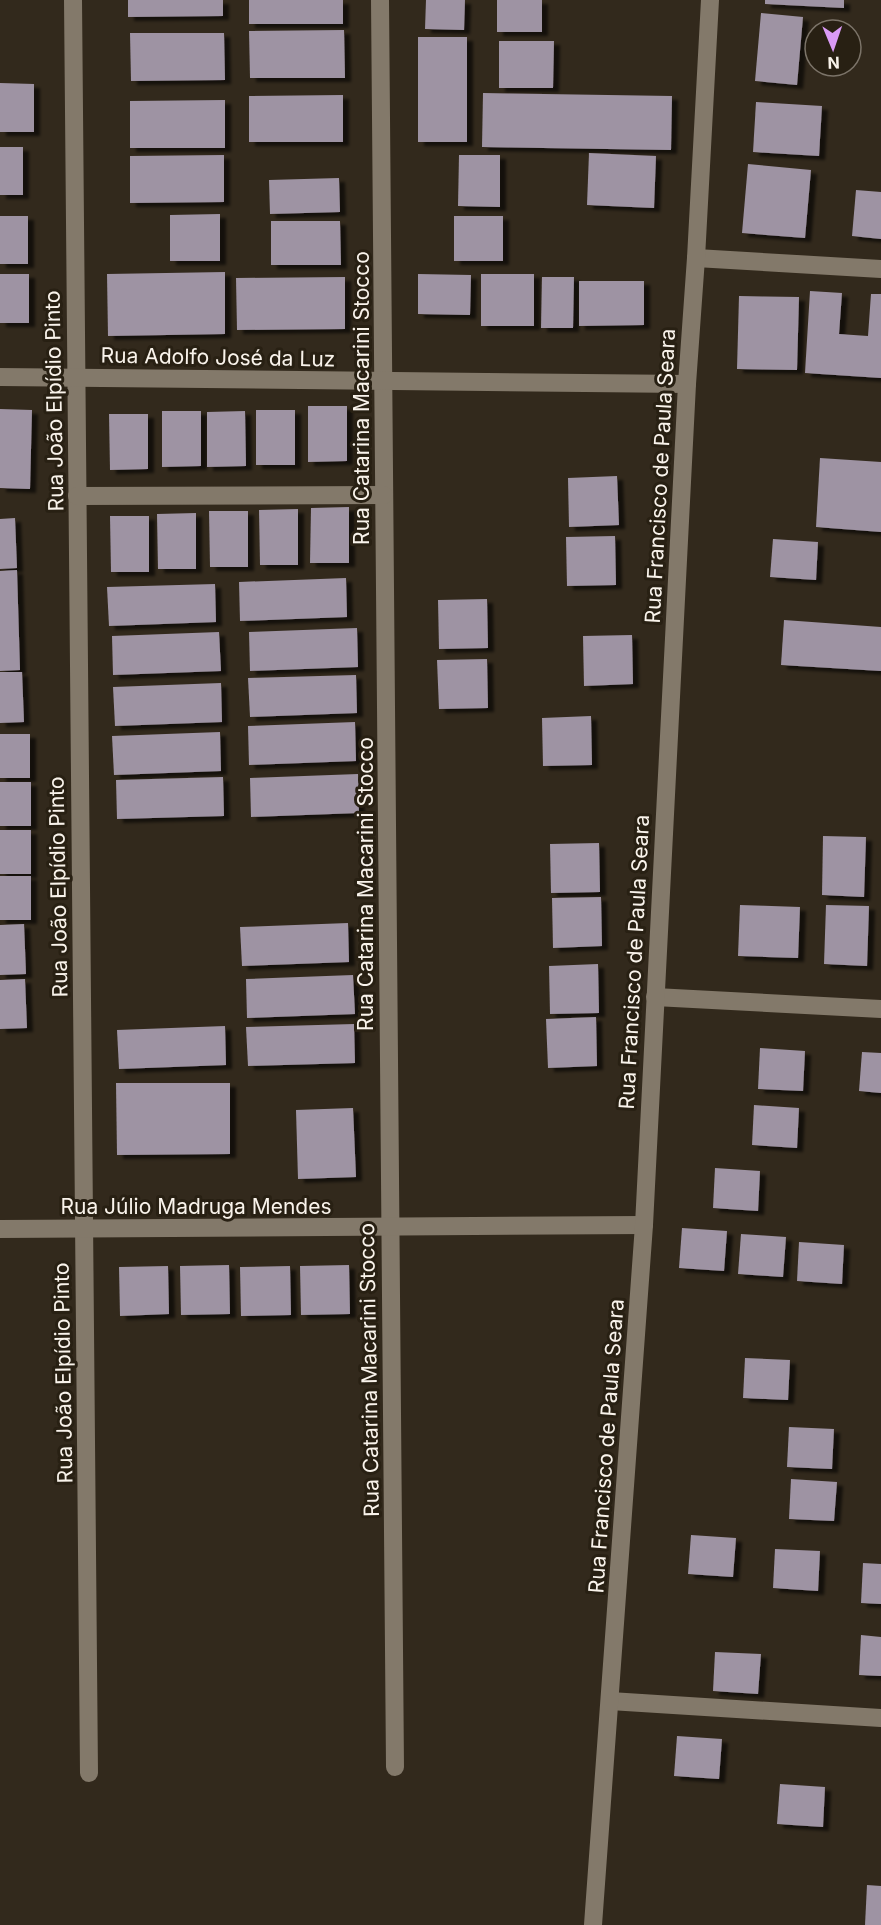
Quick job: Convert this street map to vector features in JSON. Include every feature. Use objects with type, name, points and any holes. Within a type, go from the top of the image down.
[{"type":"street","name":"Rua João Elpídio Pinto","points":[[73,0],[89,1773]]},
{"type":"street","name":"Rua Catarina Macarini Stocco","points":[[380,0],[395,1767]]},
{"type":"street","name":"Rua Francisco de Paula Seara","points":[[593,1925],[644,1225],[687,384],[710,0]]},
{"type":"street","points":[[696,258],[881,269]]},
{"type":"street","name":"Rua Adolfo José da Luz","points":[[0,377],[687,384]]},
{"type":"street","points":[[77,496],[384,495]]},
{"type":"street","points":[[655,998],[881,1009]]},
{"type":"street","name":"Rua Júlio Madruga Mendes","points":[[0,1229],[644,1225]]},
{"type":"street","points":[[610,1701],[881,1718]]},
{"type":"building","points":[[128,0],[223,0],[223,16],[128,17]]},
{"type":"building","points":[[249,0],[343,0],[343,24],[249,24]]},
{"type":"building","points":[[426,0],[465,0],[464,30],[425,29]]},
{"type":"building","points":[[497,0],[542,0],[542,32],[497,32]]},
{"type":"building","points":[[765,0],[844,0],[844,8],[765,4]]},
{"type":"building","points":[[761,13],[803,17],[797,85],[755,81]]},
{"type":"building","points":[[344,30],[345,78],[250,78],[249,31]]},
{"type":"building","points":[[130,33],[224,33],[225,80],[131,81]]},
{"type":"building","points":[[418,37],[467,37],[467,142],[418,142]]},
{"type":"building","points":[[499,41],[554,41],[553,88],[499,88]]},
{"type":"building","points":[[0,83],[34,84],[34,132],[0,132]]},
{"type":"building","points":[[483,93],[672,96],[671,150],[482,147]]},
{"type":"building","points":[[343,95],[343,142],[249,142],[249,96]]},
{"type":"building","points":[[225,100],[225,148],[130,148],[130,101]]},
{"type":"building","points":[[756,102],[822,106],[819,156],[753,152]]},
{"type":"building","points":[[0,147],[23,147],[23,195],[0,195]]},
{"type":"building","points":[[589,153],[656,156],[654,208],[587,205]]},
{"type":"building","points":[[224,155],[224,202],[130,203],[130,156]]},
{"type":"building","points":[[459,155],[500,155],[500,207],[458,206]]},
{"type":"building","points":[[748,164],[811,170],[805,238],[742,233]]},
{"type":"building","points":[[339,178],[340,212],[270,214],[269,180]]},
{"type":"building","points":[[856,190],[881,192],[881,239],[852,236]]},
{"type":"building","points":[[220,214],[220,261],[170,261],[170,215]]},
{"type":"building","points":[[0,216],[28,216],[28,264],[0,264]]},
{"type":"building","points":[[454,216],[503,216],[503,261],[454,261]]},
{"type":"building","points":[[271,221],[340,221],[341,265],[271,265]]},
{"type":"building","points":[[225,272],[225,334],[108,336],[107,274]]},
{"type":"building","points":[[0,274],[29,274],[29,323],[0,323]]},
{"type":"building","points":[[418,274],[471,275],[470,315],[418,314]]},
{"type":"building","points":[[481,274],[534,274],[534,326],[481,326]]},
{"type":"building","points":[[345,277],[345,329],[237,330],[236,278]]},
{"type":"building","points":[[542,277],[574,277],[573,328],[541,328]]},
{"type":"building","points":[[579,281],[644,281],[644,325],[579,326]]},
{"type":"building","points":[[810,291],[842,293],[839,334],[868,336],[871,294],[881,294],[881,378],[805,373]]},
{"type":"building","points":[[739,296],[799,297],[797,370],[737,369]]},
{"type":"building","points":[[308,406],[347,406],[347,461],[308,462]]},
{"type":"building","points":[[0,409],[32,410],[30,489],[0,488]]},
{"type":"building","points":[[256,410],[295,410],[295,465],[256,465]]},
{"type":"building","points":[[162,411],[201,411],[201,466],[162,467]]},
{"type":"building","points":[[245,411],[246,466],[207,467],[207,412]]},
{"type":"building","points":[[109,414],[148,414],[148,469],[110,470]]},
{"type":"building","points":[[820,458],[881,462],[881,532],[816,527]]},
{"type":"building","points":[[617,476],[619,525],[569,527],[568,478]]},
{"type":"building","points":[[349,507],[349,563],[310,563],[311,508]]},
{"type":"building","points":[[298,509],[298,565],[260,565],[259,510]]},
{"type":"building","points":[[209,511],[248,511],[248,567],[210,567]]},
{"type":"building","points":[[196,513],[196,569],[158,569],[157,514]]},
{"type":"building","points":[[110,516],[149,516],[149,572],[111,572]]},
{"type":"building","points":[[15,518],[17,568],[0,569],[0,519]]},
{"type":"building","points":[[615,536],[616,585],[567,586],[566,537]]},
{"type":"building","points":[[773,539],[818,542],[816,580],[770,577]]},
{"type":"building","points":[[17,570],[20,670],[0,671],[0,571]]},
{"type":"building","points":[[346,578],[347,617],[240,621],[239,582]]},
{"type":"building","points":[[215,584],[216,622],[109,626],[107,587]]},
{"type":"building","points":[[487,599],[488,648],[439,649],[438,600]]},
{"type":"building","points":[[784,620],[881,627],[881,671],[781,665]]},
{"type":"building","points":[[357,628],[358,667],[250,671],[249,632]]},
{"type":"building","points":[[219,632],[221,671],[113,675],[112,636]]},
{"type":"building","points":[[632,635],[633,684],[584,686],[583,636]]},
{"type":"building","points":[[487,659],[488,708],[439,709],[437,660]]},
{"type":"building","points":[[0,672],[22,672],[24,722],[0,723]]},
{"type":"building","points":[[356,675],[357,713],[250,717],[248,678]]},
{"type":"building","points":[[221,683],[222,722],[115,726],[113,687]]},
{"type":"building","points":[[591,716],[592,765],[543,766],[542,718]]},
{"type":"building","points":[[355,722],[356,761],[249,765],[248,726]]},
{"type":"building","points":[[220,732],[221,771],[114,775],[112,736]]},
{"type":"building","points":[[0,734],[30,734],[30,778],[0,778]]},
{"type":"building","points":[[358,774],[359,813],[251,817],[250,778]]},
{"type":"building","points":[[223,777],[224,816],[117,819],[116,780]]},
{"type":"building","points":[[0,782],[31,782],[31,826],[0,826]]},
{"type":"building","points":[[0,830],[31,830],[31,874],[0,874]]},
{"type":"building","points":[[823,836],[866,837],[864,897],[822,895]]},
{"type":"building","points":[[599,843],[600,892],[551,893],[550,844]]},
{"type":"building","points":[[0,876],[31,876],[31,920],[0,920]]},
{"type":"building","points":[[601,897],[602,946],[553,948],[552,898]]},
{"type":"building","points":[[740,905],[800,907],[798,958],[738,956]]},
{"type":"building","points":[[826,905],[869,906],[867,966],[824,964]]},
{"type":"building","points":[[348,923],[349,962],[242,966],[240,927]]},
{"type":"building","points":[[24,924],[26,974],[0,975],[0,925]]},
{"type":"building","points":[[598,964],[599,1013],[550,1014],[549,966]]},
{"type":"building","points":[[353,975],[355,1014],[247,1018],[246,979]]},
{"type":"building","points":[[25,979],[27,1028],[0,1029],[0,980]]},
{"type":"building","points":[[596,1017],[597,1066],[548,1068],[546,1019]]},
{"type":"building","points":[[354,1024],[355,1063],[248,1066],[246,1027]]},
{"type":"building","points":[[225,1026],[226,1065],[119,1069],[117,1030]]},
{"type":"building","points":[[760,1048],[805,1051],[803,1091],[758,1089]]},
{"type":"building","points":[[862,1052],[881,1053],[881,1093],[859,1091]]},
{"type":"building","points":[[116,1083],[230,1083],[230,1154],[117,1155]]},
{"type":"building","points":[[754,1105],[799,1108],[797,1148],[752,1145]]},
{"type":"building","points":[[353,1108],[356,1177],[298,1179],[296,1110]]},
{"type":"building","points":[[715,1168],[760,1171],[758,1211],[713,1208]]},
{"type":"building","points":[[682,1228],[727,1231],[724,1271],[679,1268]]},
{"type":"building","points":[[741,1234],[786,1237],[783,1277],[738,1274]]},
{"type":"building","points":[[799,1242],[844,1245],[842,1284],[797,1281]]},
{"type":"building","points":[[229,1265],[230,1314],[181,1315],[180,1266]]},
{"type":"building","points":[[349,1265],[350,1314],[301,1315],[300,1266]]},
{"type":"building","points":[[168,1266],[169,1314],[120,1316],[119,1267]]},
{"type":"building","points":[[290,1266],[291,1315],[241,1316],[240,1267]]},
{"type":"building","points":[[745,1358],[790,1360],[788,1400],[743,1398]]},
{"type":"building","points":[[789,1427],[834,1429],[832,1469],[787,1467]]},
{"type":"building","points":[[791,1479],[837,1482],[834,1521],[789,1519]]},
{"type":"building","points":[[691,1535],[736,1538],[733,1577],[688,1574]]},
{"type":"building","points":[[775,1549],[820,1551],[818,1591],[773,1588]]},
{"type":"building","points":[[863,1563],[881,1564],[881,1604],[861,1603]]},
{"type":"building","points":[[861,1635],[881,1637],[881,1676],[859,1675]]},
{"type":"building","points":[[715,1652],[761,1654],[758,1694],[713,1691]]},
{"type":"building","points":[[677,1736],[722,1739],[719,1779],[674,1776]]},
{"type":"building","points":[[780,1784],[825,1787],[823,1827],[777,1824]]},
{"type":"building","points":[[867,1885],[881,1886],[881,1925],[865,1925]]}]
